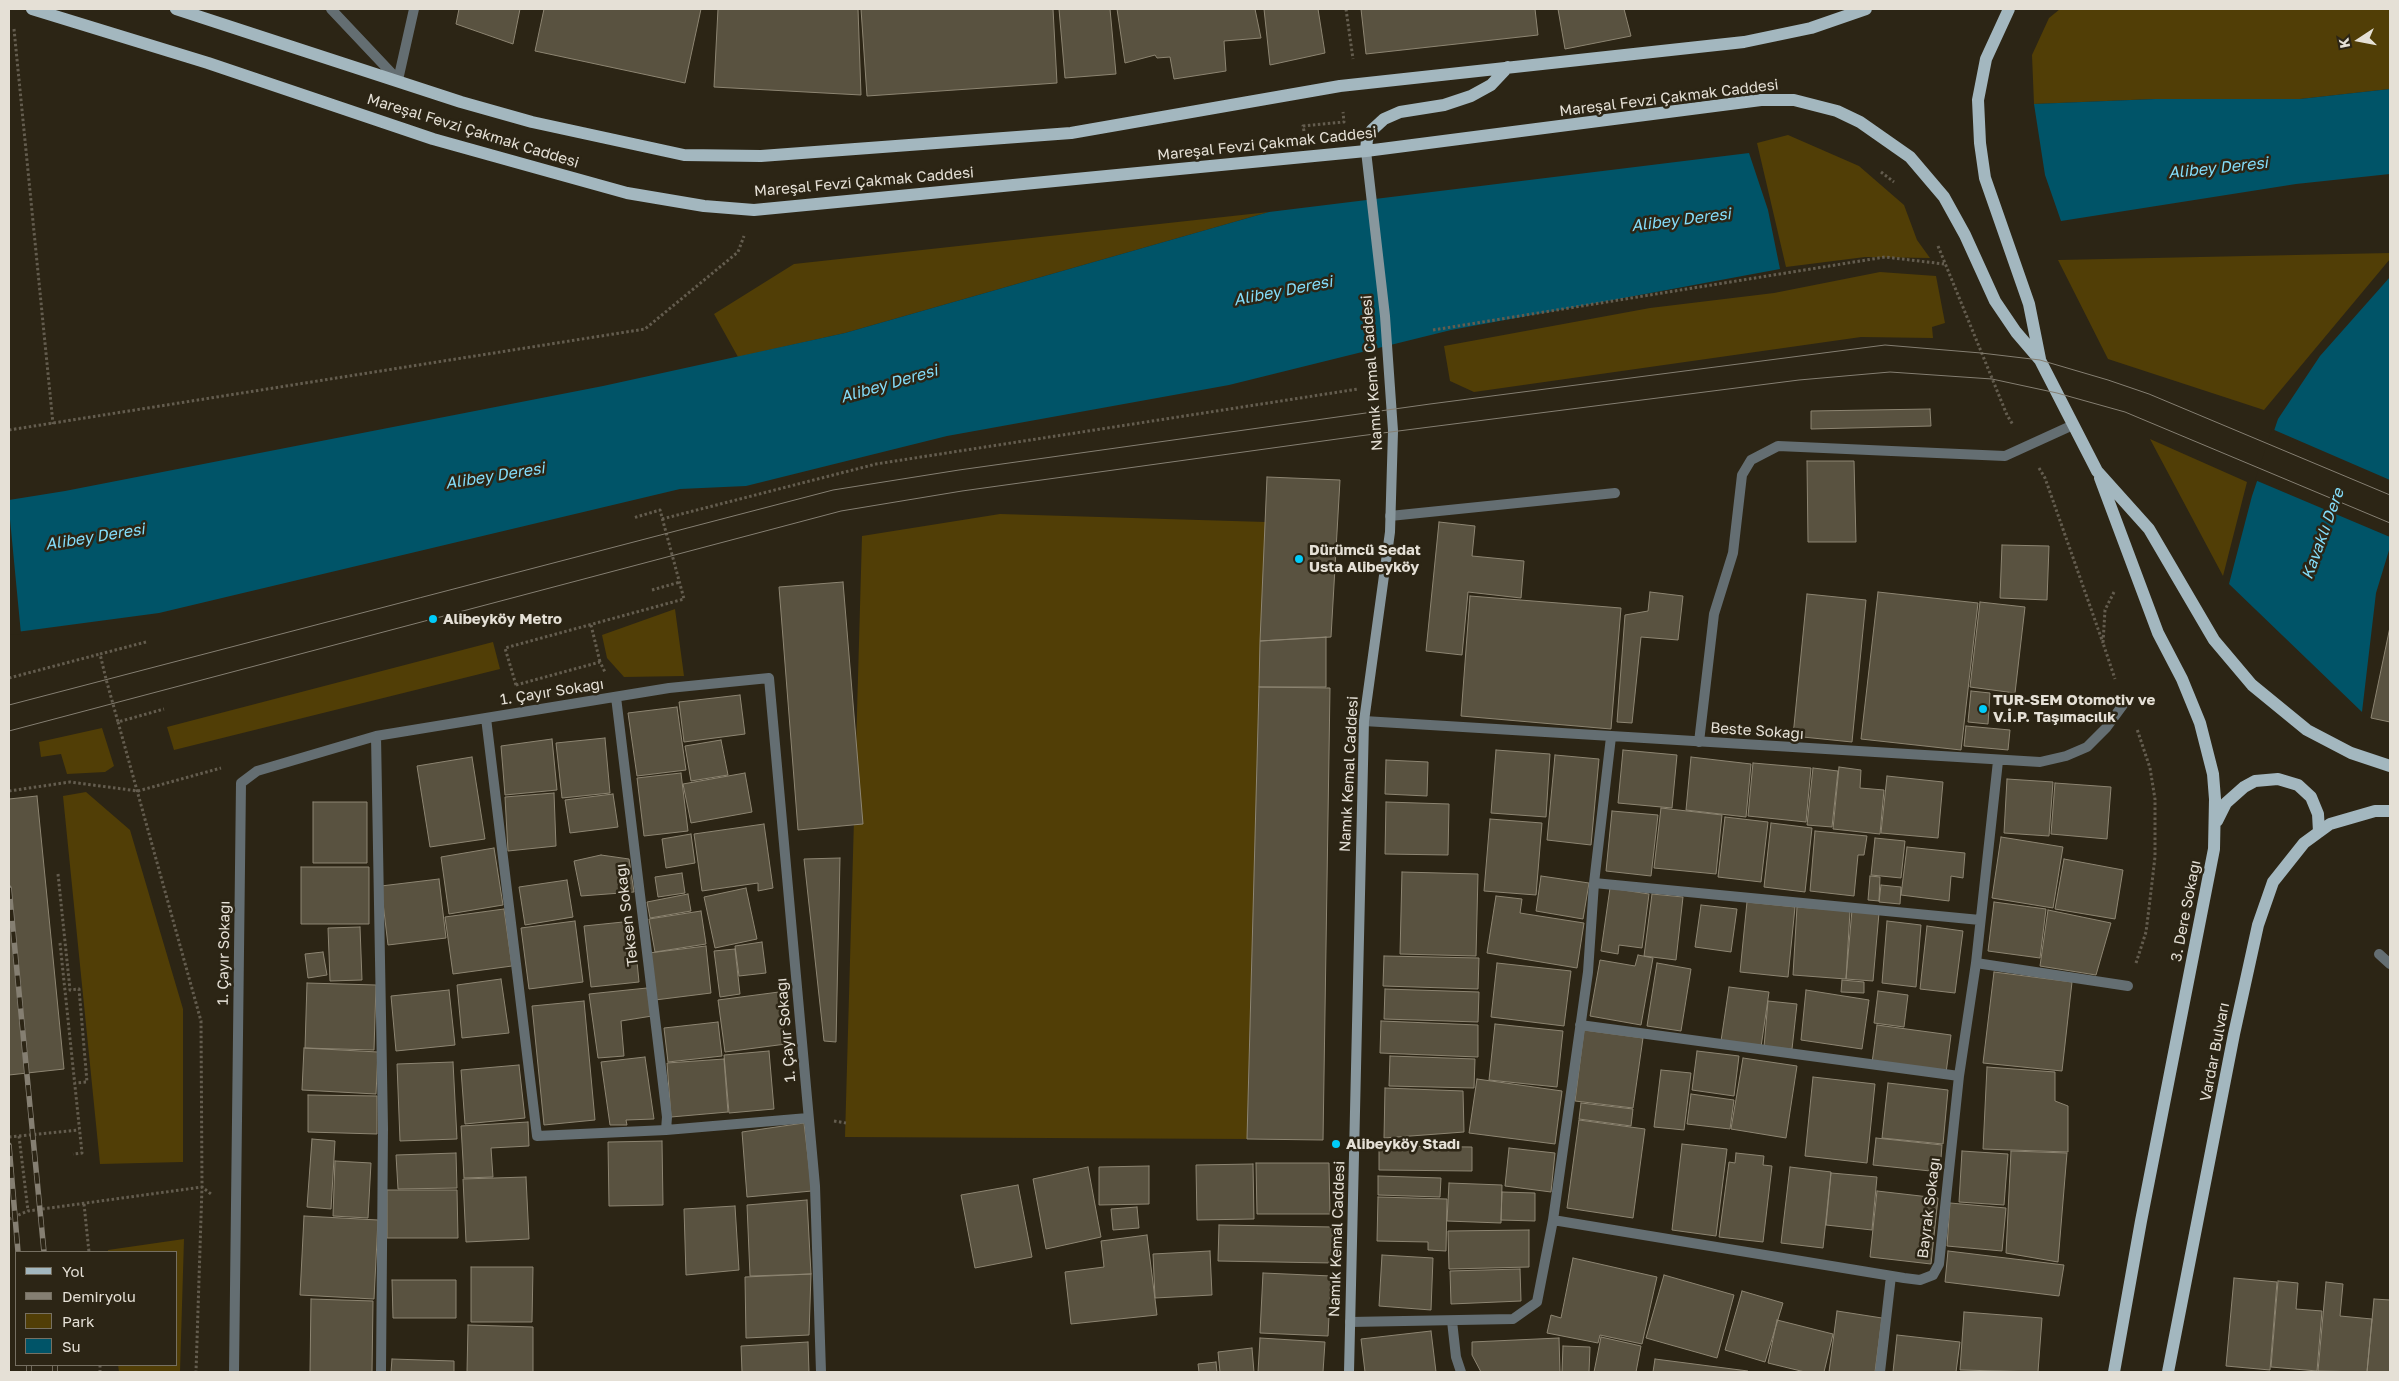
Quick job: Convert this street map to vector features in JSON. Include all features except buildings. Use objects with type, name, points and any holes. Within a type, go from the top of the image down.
[{"type":"main road","name":"Mareşal Fevzi Çakmak Caddesi","points":[[32,9],[208,63],[433,139],[627,193],[704,206],[754,210],[1366,150],[1761,100],[1794,100],[1837,111],[1860,122],[1910,157],[1944,197],[1965,235],[1995,301],[2016,332],[2040,360]]},
{"type":"main road","name":"Mareşal Fevzi Çakmak Caddesi","points":[[176,9],[461,102],[615,142],[684,155],[761,156],[1071,133],[1356,85],[1744,42],[1811,28],[1866,9]]},
{"type":"main road","points":[[2009,9],[1986,59],[1978,100],[1980,143],[1985,178],[2029,304],[2040,360],[2097,471],[2149,529],[2214,640],[2252,685],[2306,730],[2351,754],[2390,766]]},
{"type":"main road","points":[[1366,150],[1367,139],[1372,130],[1384,119],[1400,112],[1444,104],[1471,96],[1490,85],[1508,67]]},
{"type":"main road","name":"Namık Kemal Caddesi","points":[[1349,1372],[1364,721],[1390,532],[1392,410],[1385,316],[1366,150]]},
{"type":"main road","name":"3. Dere Sokağı","points":[[2097,471],[2158,633],[2200,723],[2213,774],[2215,825],[2214,850],[2203,914],[2141,1221],[2114,1372]]},
{"type":"main road","points":[[2215,825],[2226,803],[2244,787],[2255,781],[2278,779],[2298,786],[2311,797],[2318,814],[2318,832]]},
{"type":"main road","name":"Vardar Bulvarı","points":[[2168,1372],[2234,1034],[2258,926],[2273,882],[2304,843],[2330,824],[2375,811],[2390,811]]},
{"type":"street","points":[[331,9],[398,80]]},
{"type":"street","points":[[398,80],[414,9]]},
{"type":"street","points":[[1700,742],[1714,614],[1734,552],[1742,475],[1750,460],[1778,446],[2005,456],[2073,425]]},
{"type":"street","points":[[1390,516],[1616,493]]},
{"type":"street","name":"1. Çayır Sokağı","points":[[234,1372],[241,783],[257,771],[376,736],[669,688],[769,678],[815,1186],[821,1372]]},
{"type":"street","name":"Teksen Sokağı","points":[[616,697],[667,1117],[666,1130]]},
{"type":"street","name":"Beste Sokağı","points":[[1364,721],[1998,761],[2040,762],[2066,756],[2087,747],[2106,728],[2125,702]]},
{"type":"street","points":[[486,718],[537,1136],[666,1130],[808,1118]]},
{"type":"street","points":[[376,736],[383,1128],[381,1372]]},
{"type":"street","points":[[1350,1322],[1452,1322],[1514,1319],[1538,1302],[1553,1220],[1588,972],[1594,882],[1611,736]]},
{"type":"street","name":"Bayrak Sokağı","points":[[1553,1220],[1891,1276],[1920,1280],[1933,1275],[1939,1264],[1959,1076],[1976,962],[1998,761]]},
{"type":"street","points":[[1594,882],[1980,920]]},
{"type":"street","points":[[2379,954],[2390,964]]},
{"type":"street","points":[[1976,962],[2128,986]]},
{"type":"street","points":[[1580,1025],[1959,1076]]},
{"type":"street","points":[[1880,1372],[1891,1276]]},
{"type":"street","points":[[1452,1322],[1456,1357],[1461,1372]]},
{"type":"path","points":[[1346,9],[1356,85]]},
{"type":"path","points":[[13,28],[52,424]]},
{"type":"path","points":[[1304,134],[1303,126],[1344,122],[1343,109]]},
{"type":"path","points":[[1874,167],[1898,185]]},
{"type":"path","points":[[1936,238],[1944,264],[2007,415],[2045,478],[2112,672],[2138,731],[2150,768],[2155,799],[2154,857],[2146,932]]},
{"type":"path","points":[[9,430],[645,329],[738,252]]},
{"type":"path","points":[[1433,330],[1885,257],[1944,264]]},
{"type":"path","points":[[662,519],[876,464],[1358,389]]},
{"type":"path","points":[[516,685],[505,648],[684,599],[660,510],[633,518]]},
{"type":"path","points":[[2103,643],[2105,610],[2114,591],[2133,568]]},
{"type":"path","points":[[652,590],[680,582]]},
{"type":"path","points":[[591,625],[600,662]]},
{"type":"path","points":[[9,678],[146,642]]},
{"type":"path","points":[[100,654],[201,1021],[202,1187],[196,1372]]},
{"type":"path","points":[[118,722],[164,709]]},
{"type":"path","points":[[58,874],[70,990],[79,989],[87,1082],[75,1083]]},
{"type":"path","points":[[60,943],[82,1153],[73,1154]]},
{"type":"path","points":[[9,1137],[79,1130]]},
{"type":"path","points":[[20,1136],[28,1211]]},
{"type":"path","points":[[9,1219],[28,1211],[202,1187],[236,1216]]},
{"type":"path","points":[[84,1204],[89,1251]]},
{"type":"green space","points":[[2060,9],[2390,9],[2390,89],[2300,99],[2155,99],[2034,104],[2032,55],[2049,18]]},
{"type":"green space","points":[[1788,135],[1859,166],[1904,205],[1917,240],[1930,258],[1865,257],[1786,267],[1757,143]]},
{"type":"green space","points":[[1269,212],[845,333],[738,357],[714,314],[794,264]]},
{"type":"green space","points":[[2390,253],[2390,259],[2264,410],[2108,359],[2058,260]]},
{"type":"green space","points":[[1880,272],[1936,276],[1945,323],[1932,327],[1933,338],[1861,337],[1474,392],[1450,381],[1444,346],[1650,308],[1774,293]]},
{"type":"green space","points":[[2150,439],[2247,482],[2223,576]]},
{"type":"green space","points":[[1000,514],[1266,522],[1259,687],[1247,1139],[845,1137],[862,536]]},
{"type":"green space","points":[[675,609],[684,676],[624,677],[607,658],[602,635]]},
{"type":"green space","points":[[493,642],[500,669],[174,750],[167,727]]},
{"type":"green space","points":[[102,728],[114,766],[105,772],[67,774],[61,754],[41,757],[39,742]]},
{"type":"green space","points":[[86,792],[130,830],[183,1009],[183,1162],[100,1164],[63,796]]},
{"type":"green space","points":[[184,1239],[180,1372],[119,1372],[118,1366],[178,1366],[178,1251],[108,1250]]},
{"type":"water","name":"Alibey Deresi","points":[[2390,89],[2390,174],[2296,184],[2061,221],[2045,175],[2034,104],[2155,99],[2300,99]]},
{"type":"water","name":"Alibey Deresi","points":[[1749,153],[1768,210],[1780,269],[1451,330],[1229,385],[947,436],[746,486],[680,489],[159,613],[9,633],[9,500],[65,491],[603,386],[845,333],[1269,212]]},
{"type":"water","name":"Kavaklı Dere","points":[[2390,277],[2390,547],[2376,593],[2362,712],[2229,584],[2252,496],[2278,419],[2320,356]]},
{"type":"pier","points":[[2272,429],[2390,480],[2390,537],[2255,480]]},
{"type":"pier","points":[[9,509],[21,634],[9,635]]},
{"type":"tram line","points":[[9,705],[833,490],[959,470],[1430,404],[1885,345],[2040,360],[2108,380],[2149,394],[2390,495]]},
{"type":"tram line","points":[[9,731],[841,511],[962,491],[1359,436],[1799,380],[1890,372],[1992,379],[2057,393],[2125,412],[2390,523]]},
{"type":"railway","points":[[9,888],[44,1251]]},
{"type":"railway","points":[[9,1145],[18,1251]]},
{"type":"railway","points":[[29,1366],[29,1372]]},
{"type":"railway","points":[[55,1366],[55,1372]]},
{"type":"place","name":"Dürümcü Sedat Usta Alibeyköy","points":[[1299,559]]},
{"type":"place","name":"Alibeyköy Metro","points":[[433,619]]},
{"type":"place","name":"TUR-SEM Otomotiv ve V.İ.P. Taşımacılık","points":[[1983,709]]},
{"type":"place","name":"Alibeyköy Stadı","points":[[1336,1144]]}]
